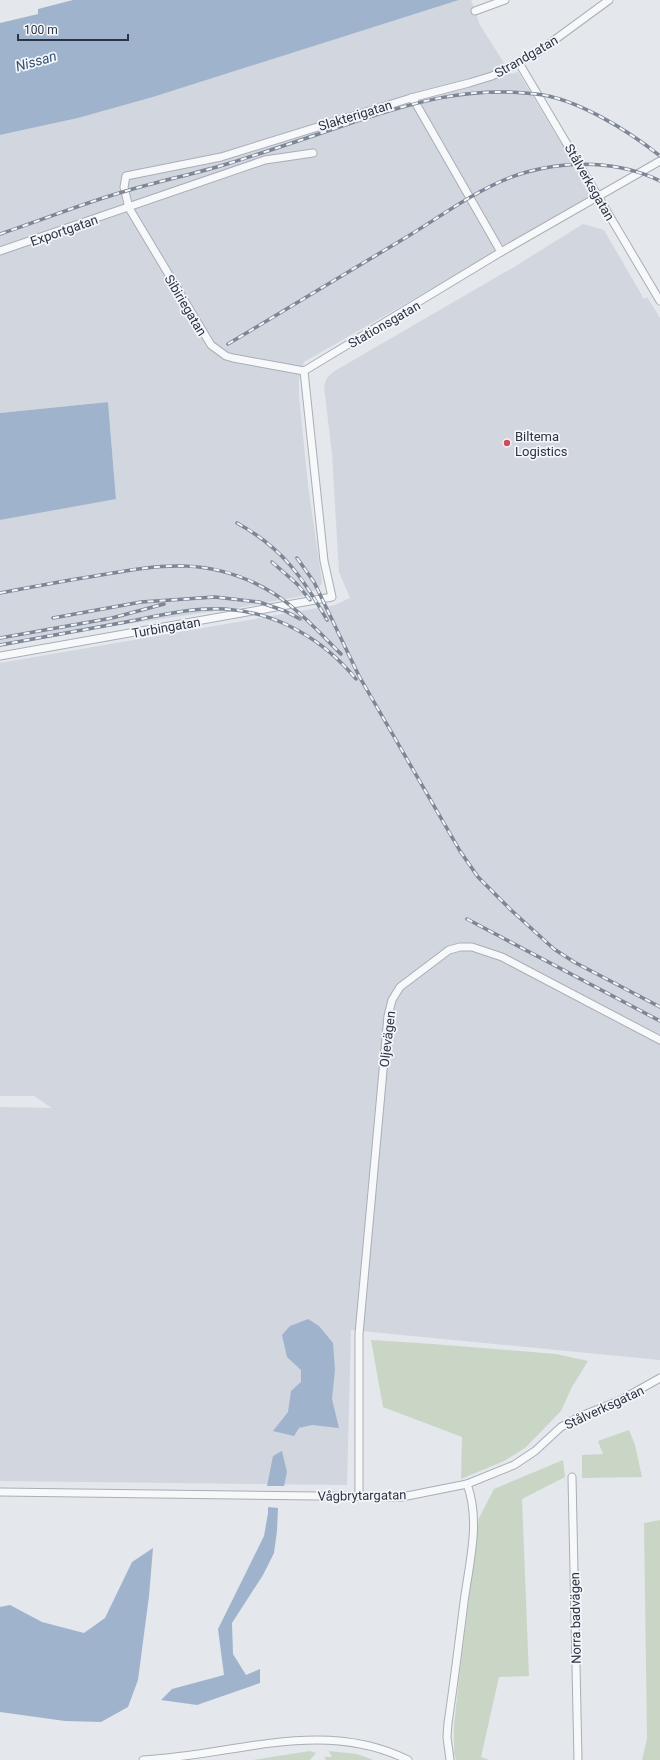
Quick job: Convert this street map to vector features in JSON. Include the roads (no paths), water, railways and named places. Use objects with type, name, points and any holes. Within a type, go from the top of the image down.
[{"type":"street","points":[[476,11],[505,0]]},
{"type":"street","name":"Strandgatan","points":[[411,98],[469,84],[492,76],[519,63],[538,52],[609,0]]},
{"type":"street","name":"Stålverksgatan","points":[[519,63],[660,301]]},
{"type":"street","points":[[411,98],[416,102],[501,252]]},
{"type":"street","name":"Slakterigatan","points":[[126,176],[221,156],[411,98]]},
{"type":"street","name":"Exportgatan","points":[[0,251],[265,160],[314,153]]},
{"type":"street","name":"Stationsgatan","points":[[304,371],[501,252],[660,160]]},
{"type":"street","name":"Sibiriegatan","points":[[126,176],[124,187],[128,208],[211,345],[226,356],[233,358],[304,371]]},
{"type":"street","name":"Turbingatan","points":[[0,656],[332,597],[324,561],[304,371]]},
{"type":"street","name":"Oljevägen","points":[[359,1496],[359,1334],[388,1016],[392,1000],[400,986],[448,950],[472,946],[502,957],[660,1040]]},
{"type":"street","name":"Stålverksgatan","points":[[467,1484],[514,1465],[535,1450],[561,1427],[581,1416],[619,1401],[660,1378]]},
{"type":"street","name":"Norra badvägen","points":[[572,1476],[578,1760]]},
{"type":"street","points":[[450,1760],[447,1736],[448,1723],[474,1514],[472,1499],[467,1484]]},
{"type":"street","name":"Vågbrytargatan","points":[[0,1492],[402,1497],[467,1484]]},
{"type":"street","points":[[143,1760],[307,1739],[319,1739],[339,1740],[372,1746],[390,1751],[408,1760]]},
{"type":"water","name":"Nissan","points":[[73,0],[459,0],[153,97],[78,118],[0,135],[0,23],[38,14],[38,9]]},
{"type":"water","points":[[108,402],[116,499],[0,520],[0,413]]},
{"type":"water","points":[[308,1319],[319,1326],[333,1343],[335,1370],[332,1399],[339,1428],[312,1425],[299,1428],[294,1436],[273,1431],[288,1412],[291,1391],[301,1382],[301,1370],[287,1357],[282,1335],[290,1326]]},
{"type":"water","points":[[282,1451],[287,1472],[284,1486],[267,1486],[273,1456]]},
{"type":"water","points":[[268,1507],[278,1508],[274,1553],[263,1575],[232,1623],[233,1654],[246,1675],[260,1669],[260,1683],[197,1705],[161,1700],[172,1689],[224,1675],[218,1629],[264,1536]]},
{"type":"water","points":[[153,1548],[149,1596],[138,1680],[128,1707],[101,1722],[65,1721],[0,1712],[0,1607],[10,1605],[42,1622],[84,1633],[105,1618],[132,1562]]},
{"type":"railway","points":[[0,234],[138,187],[227,164],[397,108],[419,102],[464,94],[511,92],[536,94],[568,102],[618,126],[660,156]]},
{"type":"railway","points":[[228,344],[410,235],[467,199],[496,183],[543,168],[577,164],[594,164],[628,169],[645,174],[660,181]]},
{"type":"railway","points":[[237,523],[267,543],[290,564],[309,590],[327,620]]},
{"type":"railway","points":[[297,558],[314,582],[359,676],[460,851],[478,877],[511,910],[554,949],[574,962],[660,1007]]},
{"type":"railway","points":[[272,562],[297,584],[310,600]]},
{"type":"railway","points":[[0,593],[142,568],[165,566],[208,568],[229,573],[251,581],[273,593],[300,614],[341,654]]},
{"type":"railway","points":[[53,618],[141,602],[215,597],[259,602],[285,611],[300,619]]},
{"type":"railway","points":[[0,638],[112,618],[164,604]]},
{"type":"railway","points":[[0,645],[175,612],[200,609],[225,609],[244,611],[263,616],[298,630],[329,652],[356,679]]},
{"type":"railway","points":[[467,919],[660,1021]]},
{"type":"place","name":"Biltema Logistics","points":[[507,443]]}]
